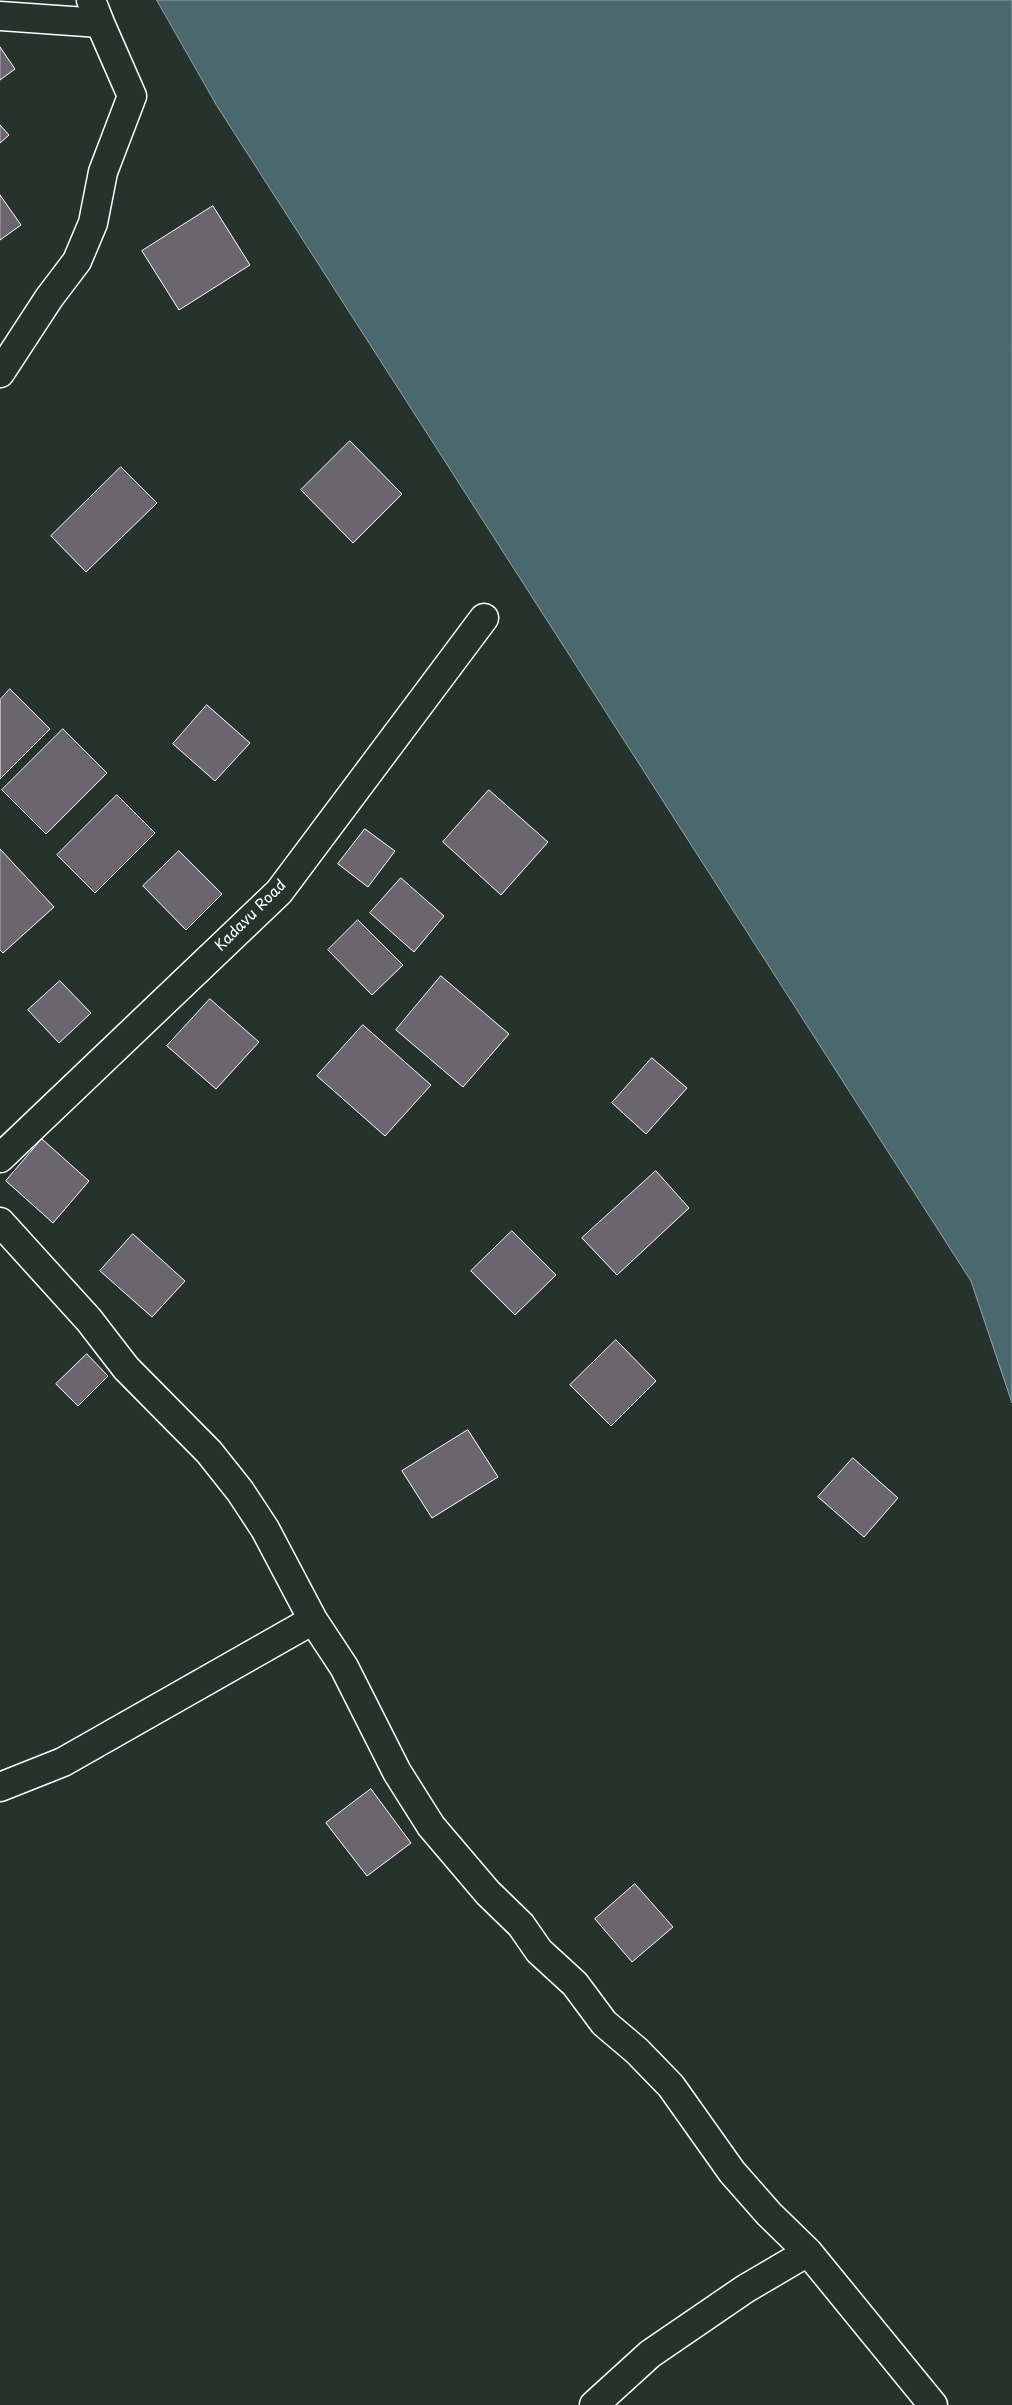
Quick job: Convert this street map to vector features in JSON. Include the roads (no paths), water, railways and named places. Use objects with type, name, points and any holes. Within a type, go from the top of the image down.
[{"type":"street","points":[[0,16],[96,11],[132,96],[103,172],[92,223],[77,261],[48,298],[0,373]]},
{"type":"street","name":"Kadavu Road","points":[[0,1158],[278,892],[484,618]]},
{"type":"street","points":[[0,1222],[89,1320],[126,1368],[209,1452],[240,1491],[265,1530],[312,1620],[344,1667],[392,1764],[431,1826],[488,1894],[521,1925],[539,1951],[575,1984],[604,2023],[637,2051],[671,2086],[732,2172],[769,2214],[808,2252],[933,2405]]},
{"type":"street","points":[[0,1787],[63,1762],[312,1620]]},
{"type":"street","points":[[594,2405],[650,2354],[745,2289],[808,2252]]},
{"type":"water","points":[[157,0],[1012,0],[1012,1403],[971,1281],[217,106]]}]
